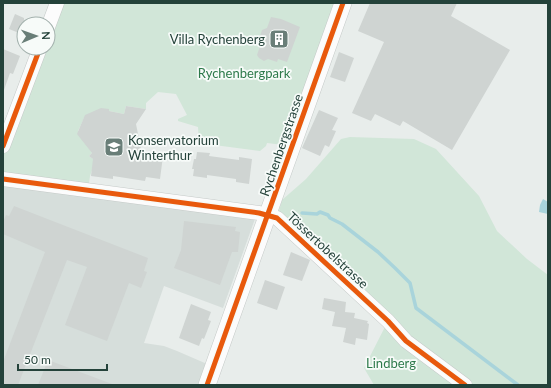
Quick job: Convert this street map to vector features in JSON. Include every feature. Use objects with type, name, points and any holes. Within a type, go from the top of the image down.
[{"type":"street","points":[[52,16],[57,3]]},
{"type":"street","name":"Rychenbergstrasse","points":[[207,385],[343,3]]},
{"type":"street","points":[[3,146],[37,56]]},
{"type":"street","name":"Tössertobelstrasse","points":[[3,179],[268,215],[278,218],[388,321],[406,341],[465,385]]},
{"type":"shaded area","points":[[3,179],[256,216],[223,308],[164,286],[144,343],[164,346],[214,367],[207,385],[3,385]]},
{"type":"green space","name":"Rychenbergpark","points":[[57,3],[343,3],[292,146],[267,143],[266,146],[260,151],[199,143],[198,127],[178,121],[178,119],[187,115],[176,94],[158,92],[146,103],[146,109],[126,106],[124,114],[109,111],[84,118],[78,131],[92,153],[89,156],[93,159],[94,164],[88,190],[3,179],[3,146],[37,56],[56,56],[56,16],[52,16]]},
{"type":"green space","name":"Lindberg","points":[[350,137],[414,139],[436,149],[479,196],[497,231],[527,259],[548,275],[548,385],[374,385],[364,368],[388,321],[277,218],[282,200],[306,179],[341,139]]},
{"type":"water","points":[[543,199],[548,202],[548,214],[539,212]]},
{"type":"building","points":[[370,3],[457,3],[451,16],[510,50],[452,150],[403,121],[400,126],[375,114],[371,121],[352,113],[384,42],[358,31]]},
{"type":"building","points":[[15,14],[20,16],[16,16],[16,32],[9,29]]},
{"type":"building","name":"Villa Rychenberg","points":[[271,17],[281,19],[300,27],[287,62],[278,59],[277,62],[268,59],[264,61],[257,55],[262,40],[260,36],[262,30],[267,28]]},
{"type":"building","points":[[3,49],[16,54],[16,56],[20,56],[13,74],[10,73],[4,90]]},
{"type":"building","points":[[339,52],[354,58],[345,82],[330,77]]},
{"type":"building","name":"Konservatorium Winterthur","points":[[126,106],[146,109],[136,124],[142,154],[163,156],[160,179],[146,177],[145,181],[113,176],[113,179],[91,176],[93,159],[89,156],[92,153],[77,134],[85,115],[101,108],[124,114]]},
{"type":"building","points":[[319,110],[338,118],[332,130],[336,131],[329,147],[325,145],[320,156],[302,148]]},
{"type":"building","points":[[197,152],[210,153],[209,156],[239,160],[239,157],[252,159],[249,184],[236,182],[236,179],[207,175],[207,178],[193,176],[194,169],[192,169]]},
{"type":"building","points":[[14,206],[148,258],[144,271],[147,272],[141,288],[129,283],[107,341],[65,325],[87,267],[67,260],[18,385],[3,385],[3,362],[45,252],[3,234],[3,222],[6,215],[9,216]]},
{"type":"building","points":[[184,221],[236,227],[235,231],[240,232],[238,252],[232,252],[220,285],[174,268],[181,250]]},
{"type":"building","points":[[291,252],[310,260],[302,281],[283,275]]},
{"type":"building","points":[[265,280],[285,287],[277,310],[257,303]]},
{"type":"building","points":[[324,298],[346,302],[345,312],[355,313],[354,318],[368,321],[367,340],[356,338],[355,345],[343,342],[346,328],[332,326],[335,312],[322,309]]},
{"type":"building","points":[[191,304],[211,312],[208,320],[211,321],[204,339],[202,338],[199,346],[179,338]]},
{"type":"building","points":[[48,360],[112,384],[112,385],[38,385]]},
{"type":"waterway","points":[[302,213],[317,214],[320,212],[328,215],[330,218],[342,224],[378,252],[410,283],[416,308],[518,385]]},
{"type":"cycle path","points":[[207,385],[343,3]]},
{"type":"cycle path","points":[[3,146],[37,56]]},
{"type":"cycle path","points":[[3,179],[259,213],[277,218],[388,321],[406,341],[465,385]]},
{"type":"place","name":"Villa Rychenberg","points":[[279,39]]},
{"type":"place","name":"Konservatorium Winterthur","points":[[114,147]]}]
